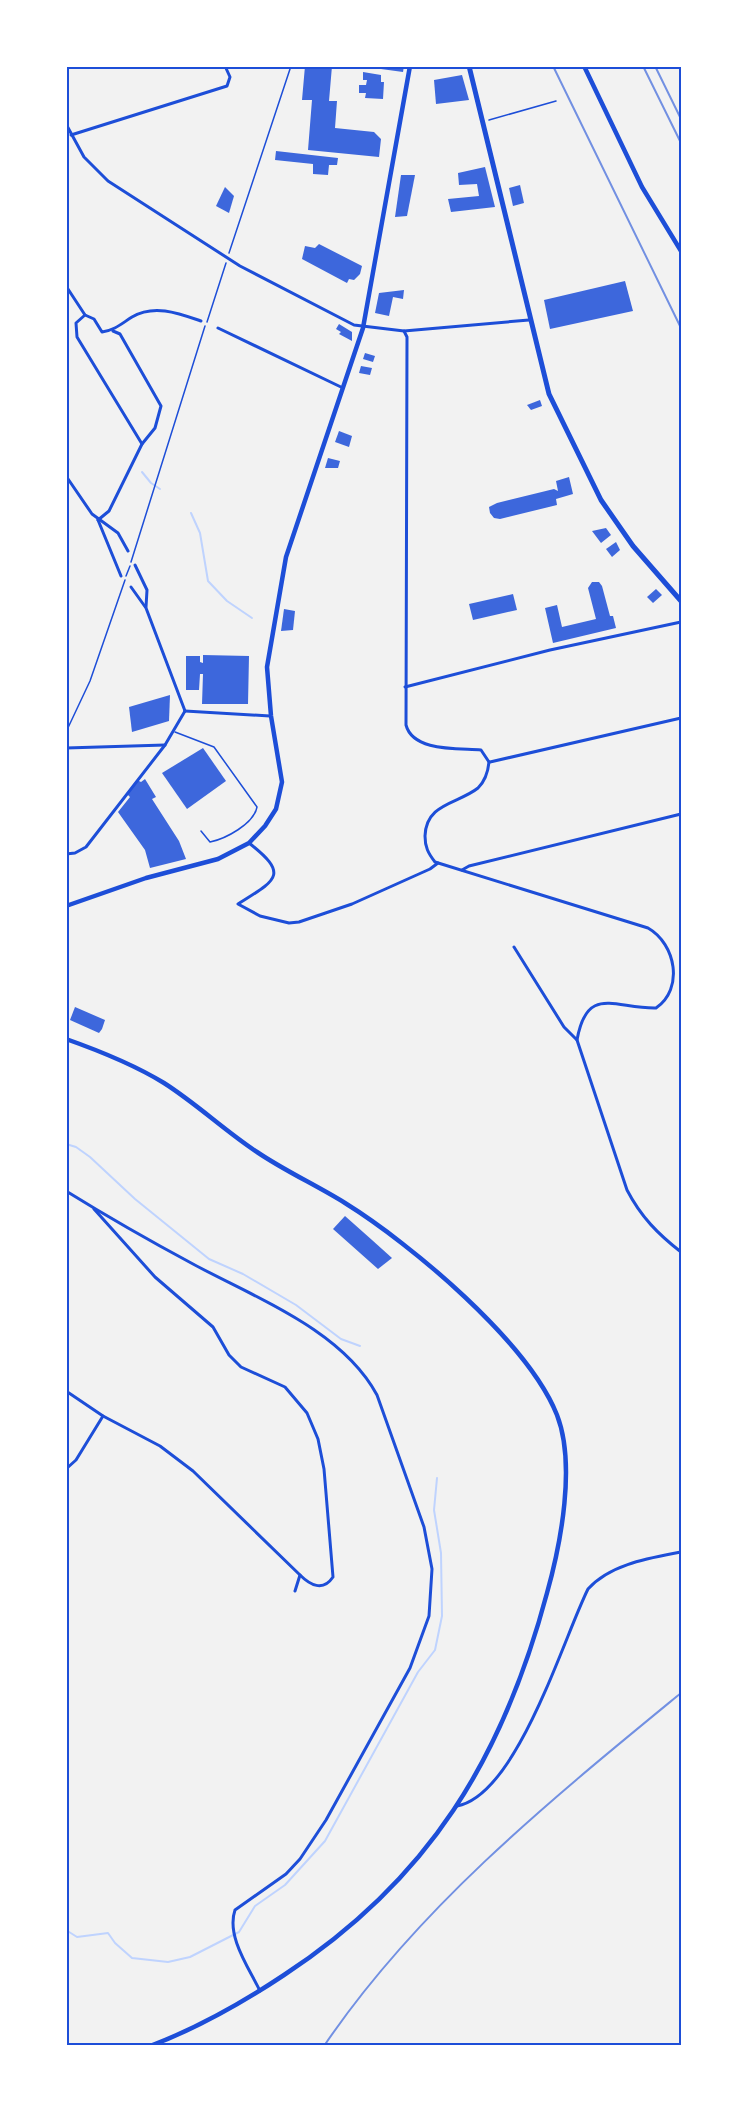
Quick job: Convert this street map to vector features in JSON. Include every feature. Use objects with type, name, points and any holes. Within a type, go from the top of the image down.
[{"type":"main road","points":[[66,906],[146,878],[218,860],[249,843],[265,826],[276,809],[281,789],[267,667],[286,557],[363,328],[410,66]]},
{"type":"main road","points":[[469,66],[529,320],[549,394],[601,500],[633,546],[681,602]]},
{"type":"main road","points":[[585,66],[642,188],[681,251]]},
{"type":"main road","points":[[66,1039],[119,1058],[164,1083],[260,1155],[375,1223],[494,1327],[534,1374],[551,1402],[561,1431],[565,1492],[553,1571],[536,1635],[502,1724],[457,1806],[414,1864],[366,1914],[331,1942],[260,1991],[199,2026],[150,2046]]},
{"type":"street","points":[[71,135],[227,86],[230,76],[225,66]]},
{"type":"street","points":[[66,124],[84,157],[108,181],[240,266],[339,319],[363,328],[404,331],[529,320]]},
{"type":"street","points":[[66,286],[85,315],[94,319],[102,332],[113,331],[120,334],[162,406],[155,428],[142,444],[109,511],[98,520]]},
{"type":"street","points":[[113,331],[131,318],[152,309],[201,321]]},
{"type":"street","points":[[85,315],[75,323],[77,337],[142,444]]},
{"type":"street","points":[[218,328],[343,388]]},
{"type":"street","points":[[404,331],[407,337],[406,725],[413,738],[420,743],[481,750],[489,762],[487,775],[478,788],[441,806],[430,817],[425,832],[426,846],[438,863],[648,928],[662,939],[673,961],[669,996],[664,1002],[656,1008],[605,1002],[590,1007],[581,1018],[577,1040]]},
{"type":"street","points":[[66,476],[98,520],[121,576]]},
{"type":"street","points":[[98,520],[108,524],[118,533],[128,551]]},
{"type":"street","points":[[135,566],[147,590],[146,608]]},
{"type":"street","points":[[66,854],[75,853],[86,847],[143,769],[165,745],[185,711],[146,608],[130,587]]},
{"type":"street","points":[[405,687],[550,650],[681,622]]},
{"type":"street","points":[[185,711],[271,716]]},
{"type":"street","points":[[489,762],[681,718]]},
{"type":"street","points":[[66,748],[165,745]]},
{"type":"street","points":[[462,870],[469,866],[681,814]]},
{"type":"street","points":[[249,843],[269,858],[273,864],[274,873],[267,885],[238,904],[260,916],[289,923],[352,904],[430,869],[438,863]]},
{"type":"street","points":[[514,947],[564,1027],[577,1040],[627,1191],[636,1209],[652,1229],[681,1252]]},
{"type":"street","points":[[66,1191],[155,1244],[296,1320],[331,1342],[355,1361],[377,1395],[424,1527],[432,1569],[429,1616],[410,1668],[326,1820],[300,1859],[286,1874],[235,1910],[232,1926],[236,1940],[260,1991]]},
{"type":"street","points":[[66,1391],[103,1416],[160,1446],[194,1471],[309,1584],[317,1586],[328,1583],[333,1577],[324,1469],[318,1439],[307,1413],[285,1387],[242,1367],[229,1355],[213,1327],[192,1306],[155,1277],[90,1205]]},
{"type":"street","points":[[66,1469],[76,1460],[103,1416]]},
{"type":"street","points":[[457,1806],[469,1803],[483,1791],[515,1751],[556,1670],[583,1599],[596,1580],[639,1561],[681,1552]]},
{"type":"street","points":[[295,1591],[300,1575]]},
{"type":"lane","points":[[174,732],[214,747],[257,807],[256,812],[233,832],[210,842],[201,831]]},
{"type":"path","points":[[66,732],[90,681],[128,572],[204,329],[216,300],[291,66]]},
{"type":"path","points":[[482,123],[556,101]]},
{"type":"building","points":[[305,66],[332,66],[329,101],[337,101],[335,128],[374,132],[381,139],[379,157],[308,150],[312,100],[302,100]]},
{"type":"building","points":[[359,66],[404,66],[403,72]]},
{"type":"building","points":[[363,72],[381,75],[381,82],[384,82],[383,99],[365,98],[366,93],[359,93],[359,85],[366,85],[367,80],[363,80]]},
{"type":"building","points":[[462,75],[469,100],[436,104],[434,80]]},
{"type":"building","points":[[276,151],[338,158],[337,165],[329,165],[328,175],[313,174],[313,164],[275,160]]},
{"type":"building","points":[[485,167],[495,207],[451,212],[448,199],[479,196],[477,184],[459,185],[458,173]]},
{"type":"building","points":[[401,175],[415,175],[407,216],[395,217]]},
{"type":"building","points":[[520,185],[524,203],[513,206],[509,188]]},
{"type":"building","points":[[225,187],[234,196],[229,213],[216,206]]},
{"type":"building","points":[[319,244],[362,266],[360,274],[354,280],[349,279],[347,283],[302,259],[305,246],[315,248]]},
{"type":"building","points":[[625,281],[633,311],[550,329],[544,300]]},
{"type":"building","points":[[404,290],[403,299],[393,297],[389,316],[375,313],[379,293]]},
{"type":"building","points":[[339,324],[352,332],[352,341],[339,334],[341,332],[336,329]]},
{"type":"building","points":[[365,353],[375,356],[373,362],[363,359]]},
{"type":"building","points":[[361,366],[372,368],[370,375],[359,373]]},
{"type":"building","points":[[540,400],[542,406],[531,410],[527,405]]},
{"type":"building","points":[[339,431],[352,436],[349,447],[335,442]]},
{"type":"building","points":[[328,458],[340,461],[338,468],[325,468]]},
{"type":"building","points":[[569,477],[573,494],[556,499],[557,505],[500,519],[494,518],[490,513],[489,507],[497,503],[554,489],[558,491],[556,481]]},
{"type":"building","points":[[606,528],[611,535],[601,543],[592,531]]},
{"type":"building","points":[[616,542],[620,550],[612,557],[606,549]]},
{"type":"building","points":[[592,582],[599,582],[602,586],[610,616],[613,616],[616,628],[553,643],[545,608],[557,605],[562,627],[596,619],[588,588]]},
{"type":"building","points":[[656,589],[662,595],[653,603],[647,597]]},
{"type":"building","points":[[513,594],[517,610],[473,620],[469,604]]},
{"type":"building","points":[[284,609],[295,611],[293,630],[281,631]]},
{"type":"building","points":[[203,655],[249,656],[248,704],[202,704],[203,674],[200,674],[199,690],[186,690],[186,656],[200,656],[200,662],[203,663]]},
{"type":"building","points":[[170,695],[169,721],[132,732],[129,707]]},
{"type":"building","points":[[203,748],[226,781],[187,809],[162,773]]},
{"type":"building","points":[[145,779],[156,797],[152,799],[179,841],[186,859],[150,868],[145,850],[118,812],[130,797],[127,794],[137,780],[141,782]]},
{"type":"building","points":[[75,1007],[105,1020],[99,1033],[70,1020]]},
{"type":"building","points":[[345,1216],[392,1258],[378,1269],[333,1229]]},
{"type":"waterway","points":[[142,472],[151,483],[160,489]]},
{"type":"waterway","points":[[191,513],[200,533],[208,581],[227,601],[252,618]]},
{"type":"waterway","points":[[66,1144],[76,1147],[90,1157],[135,1199],[209,1259],[243,1274],[296,1305],[341,1339],[360,1346]]},
{"type":"waterway","points":[[66,1930],[77,1937],[108,1933],[115,1943],[132,1958],[168,1962],[190,1957],[239,1932],[255,1906],[285,1885],[325,1841],[418,1672],[435,1650],[442,1616],[441,1553],[434,1510],[437,1478]]},
{"type":"railway","points":[[553,66],[681,328]]},
{"type":"railway","points":[[643,66],[681,143]]},
{"type":"railway","points":[[655,66],[681,119]]},
{"type":"railway","points":[[324,2046],[361,1995],[401,1947],[445,1901],[537,1814],[681,1693]]}]
